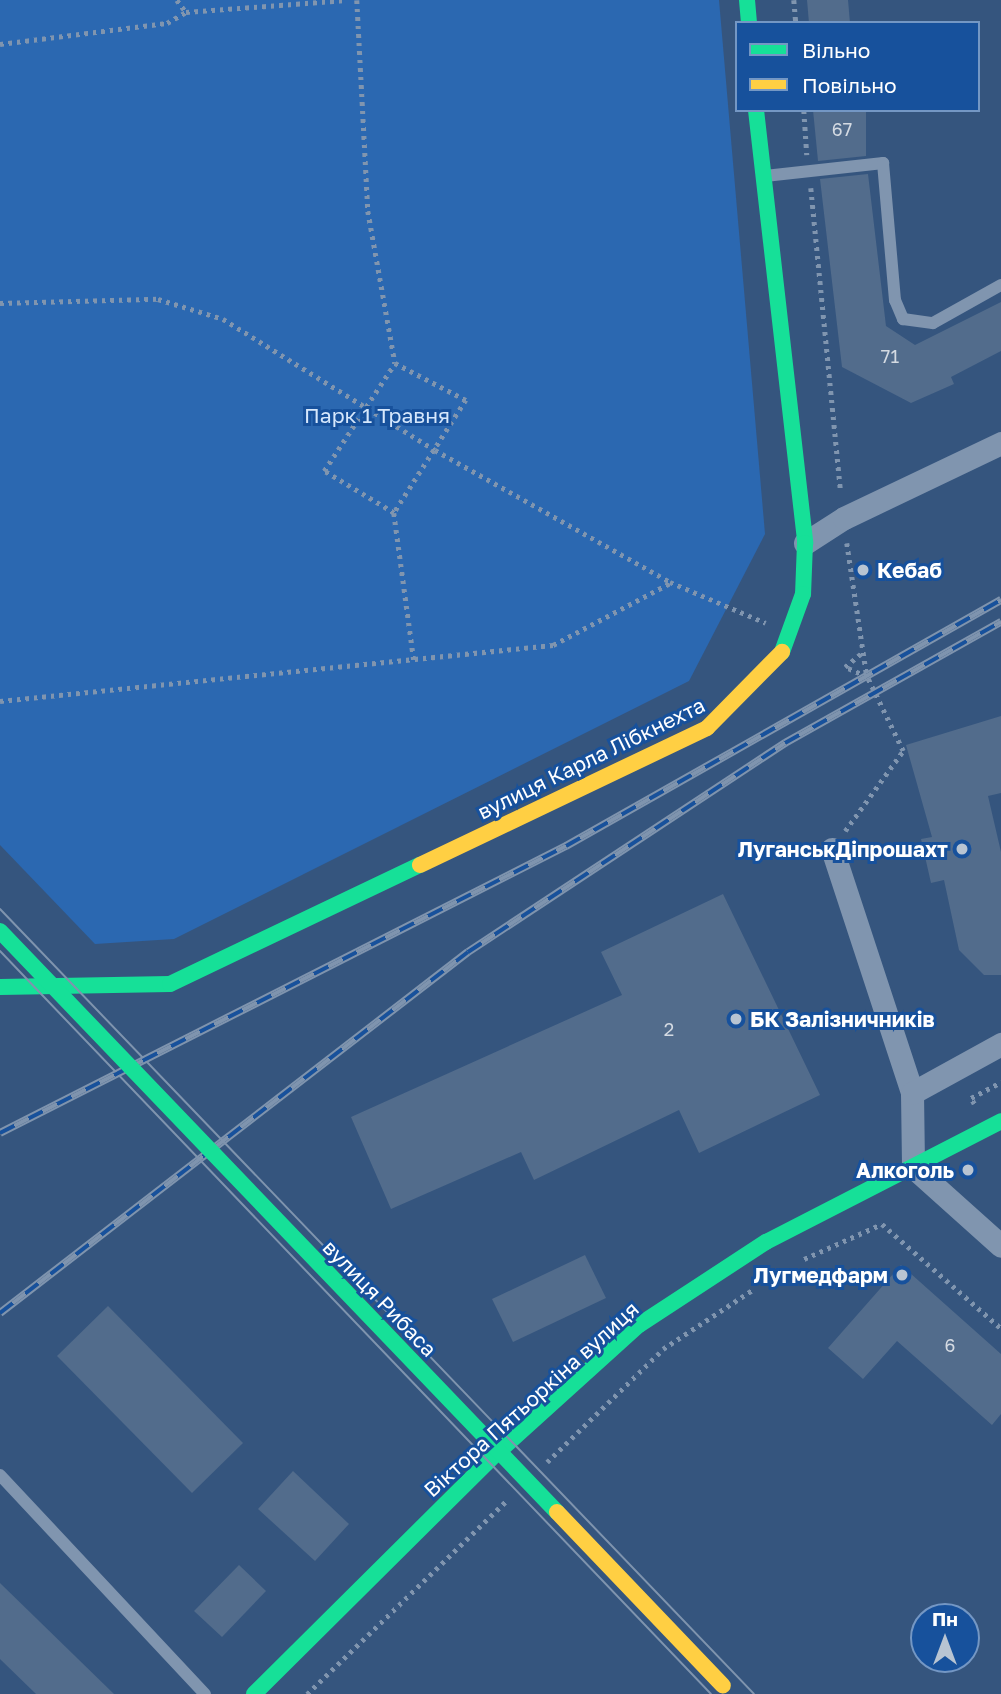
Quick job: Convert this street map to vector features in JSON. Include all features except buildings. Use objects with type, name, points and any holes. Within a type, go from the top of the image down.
[{"type":"street","points":[[747,0],[749,21]]},
{"type":"street","name":"вулиця Карла Лібкнехта","points":[[0,987],[170,984],[707,728],[769,672],[792,638],[803,594],[805,543],[756,112]]},
{"type":"street","points":[[805,543],[844,517],[1001,443]]},
{"type":"street","points":[[832,849],[912,1093],[913,1167],[1001,1246]]},
{"type":"street","name":"вулиця Рибаса","points":[[0,931],[726,1690]]},
{"type":"street","points":[[912,1093],[1001,1044]]},
{"type":"street","name":"Віктора Пятьоркіна вулиця","points":[[254,1694],[496,1454],[639,1325],[766,1242],[1001,1121]]},
{"type":"lane","points":[[762,177],[883,163],[895,300],[903,319],[933,323],[1001,285]]},
{"type":"lane","points":[[0,1475],[205,1694]]},
{"type":"path","points":[[177,0],[186,12]]},
{"type":"path","points":[[0,44],[167,23],[186,12],[347,0]]},
{"type":"path","points":[[357,0],[368,211],[395,363],[324,471],[394,513]]},
{"type":"path","points":[[794,0],[796,21]]},
{"type":"path","points":[[804,112],[844,517],[863,652],[867,677],[903,751],[832,849]]},
{"type":"path","points":[[0,303],[158,299],[223,319],[435,450],[670,582],[771,626]]},
{"type":"path","points":[[395,363],[466,400],[394,513],[414,660]]},
{"type":"path","points":[[0,701],[553,645],[670,582]]},
{"type":"path","points":[[863,652],[845,667],[867,677]]},
{"type":"path","points":[[789,1266],[882,1224],[1001,1328]]},
{"type":"path","points":[[544,1464],[663,1349],[766,1281]]},
{"type":"path","points":[[307,1694],[515,1493]]},
{"type":"green space","name":"Парк 1 Травня","points":[[0,0],[719,0],[765,534],[689,681],[174,939],[95,944],[0,845]]},
{"type":"tram line","points":[[0,909],[754,1694]]},
{"type":"tram line","points":[[0,951],[711,1694]]},
{"type":"railway","points":[[0,1133],[566,846],[1001,600]]},
{"type":"railway","points":[[0,1313],[468,952],[785,743],[1001,622]]},
{"type":"traffic: fast","points":[[747,0],[749,21]]},
{"type":"traffic: fast","points":[[756,112],[805,543],[803,594],[782,652]]},
{"type":"traffic: fast","points":[[0,987],[170,984],[420,865]]},
{"type":"traffic: fast","points":[[0,931],[557,1512]]},
{"type":"traffic: fast","points":[[254,1694],[496,1454],[639,1325],[766,1242],[1001,1121]]},
{"type":"traffic: slow","points":[[420,865],[707,728],[782,652]]},
{"type":"traffic: slow","points":[[557,1512],[723,1686]]},
{"type":"place","name":"Кебаб","points":[[863,570]]},
{"type":"place","name":"ЛуганськДіпрошахт","points":[[962,849]]},
{"type":"place","name":"БК Залізничників","points":[[736,1019]]},
{"type":"place","name":"Алкоголь","points":[[968,1170]]},
{"type":"place","name":"Лугмедфарм","points":[[902,1275]]}]
